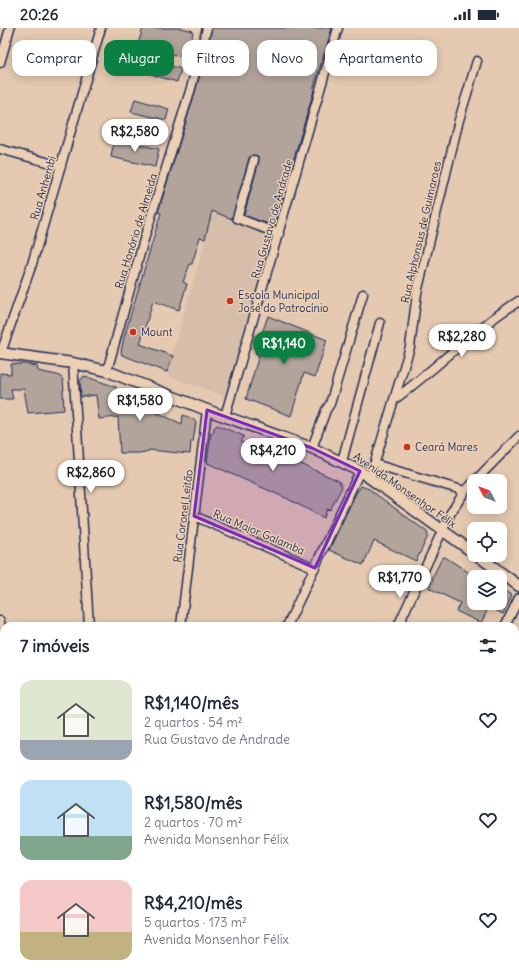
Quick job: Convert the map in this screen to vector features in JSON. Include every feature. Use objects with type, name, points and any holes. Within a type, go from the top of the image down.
[{"type":"main road","name":"Avenida Monsenhor Félix","points":[[1,353],[73,363],[107,371],[207,410],[312,448],[342,461],[360,471],[467,548]]},
{"type":"main road","points":[[486,562],[519,586]]},
{"type":"street","points":[[0,63],[10,28]]},
{"type":"street","name":"Rua Anhembi","points":[[1,353],[32,264],[101,28]]},
{"type":"street","name":"Rua Honório de Almeida","points":[[107,371],[145,236],[207,28]]},
{"type":"street","name":"Rua Gustavo de Andrade","points":[[225,416],[338,28]]},
{"type":"street","name":"Rua Alphonsus de Guimaraes","points":[[370,478],[410,347],[417,293],[457,126],[478,61]]},
{"type":"street","points":[[0,149],[61,166]]},
{"type":"street","points":[[254,160],[237,218],[279,234]]},
{"type":"street","points":[[312,448],[326,410],[330,404],[363,294]]},
{"type":"street","points":[[395,399],[418,382],[491,320],[519,301]]},
{"type":"street","points":[[342,461],[380,324]]},
{"type":"street","points":[[73,363],[89,622]]},
{"type":"street","name":"Rua Coronel Leitão","points":[[181,622],[207,410]]},
{"type":"street","points":[[400,622],[450,514],[465,491],[519,436]]},
{"type":"street","points":[[374,464],[465,491]]},
{"type":"street","points":[[289,622],[360,471]]},
{"type":"street","name":"Rua Major Galamba","points":[[194,516],[315,568]]},
{"type":"street","points":[[507,622],[519,598]]},
{"type":"highlighted area","points":[[207,410],[312,448],[360,471],[315,568],[194,516]]},
{"type":"shaded area","points":[[212,211],[273,235],[227,397],[168,376],[167,372],[200,260]]},
{"type":"building","points":[[143,28],[182,28],[193,31],[192,40],[182,40],[182,57],[174,55],[174,40],[139,40]]},
{"type":"building","points":[[212,28],[332,28],[328,40],[325,40],[325,51],[274,226],[244,215],[259,161],[258,156],[252,155],[249,158],[232,219],[212,211],[205,239],[200,237],[192,264],[190,264],[183,282],[187,284],[179,310],[153,301],[140,344],[173,356],[167,372],[122,355],[121,352],[124,337],[161,213],[158,212],[199,76],[249,76],[249,40],[209,40]]},
{"type":"building","points":[[174,67],[181,69],[177,82],[157,76],[174,76]]},
{"type":"building","points":[[135,99],[169,109],[166,120],[131,112]]},
{"type":"building","points":[[114,139],[159,149],[155,167],[111,157]]},
{"type":"building","points":[[268,316],[327,340],[315,377],[304,373],[291,416],[246,399],[259,355],[255,353]]},
{"type":"building","points":[[11,364],[37,366],[38,371],[61,377],[63,380],[64,390],[64,410],[28,413],[24,389],[11,389],[13,399],[0,399],[0,373],[11,374]]},
{"type":"building","points":[[84,376],[116,387],[118,395],[182,424],[183,415],[193,419],[196,422],[193,442],[191,441],[190,454],[149,450],[140,453],[120,453],[118,417],[99,419],[96,395],[81,397],[80,381]]},
{"type":"building","points":[[217,425],[244,436],[241,442],[292,460],[339,481],[342,487],[330,510],[327,509],[324,518],[288,499],[207,463],[211,433],[213,433],[214,428]]},
{"type":"building","points":[[361,486],[369,489],[427,532],[428,536],[416,561],[374,541],[363,565],[329,550],[357,491]]},
{"type":"building","points":[[445,557],[467,571],[467,610],[488,610],[482,622],[456,611],[460,603],[429,588],[433,579],[432,578],[442,558]]},
{"type":"building","points":[[507,592],[512,596],[507,606]]},
{"type":"building","points":[[495,610],[505,610],[503,614]]},
{"type":"place","name":"Escola Municipal José do Patrocínio","points":[[230,301]]},
{"type":"place","name":"Mount","points":[[133,332]]},
{"type":"place","name":"Ceará Mares","points":[[407,447]]}]
